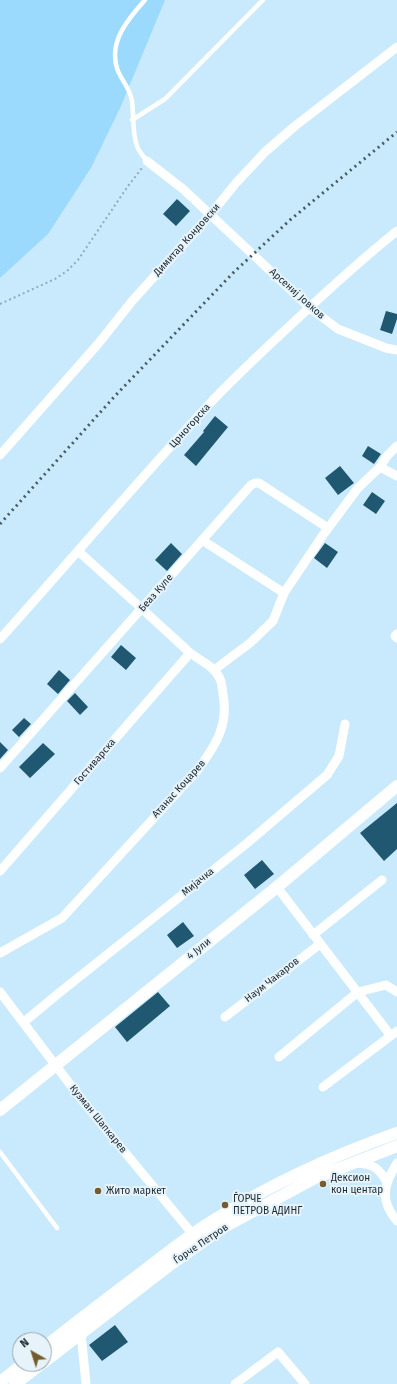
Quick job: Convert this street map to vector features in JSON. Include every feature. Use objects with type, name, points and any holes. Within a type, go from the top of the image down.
[{"type":"street","name":"Димитар Кондовски","points":[[0,455],[98,344],[133,300],[210,215],[264,152],[397,47]]},
{"type":"street","name":"Арсениј Јовков","points":[[148,161],[183,189],[310,308],[338,329],[386,348],[397,350]]},
{"type":"street","name":"Црногорска","points":[[0,639],[109,514],[215,398],[250,363],[397,231]]},
{"type":"street","points":[[214,670],[250,643],[273,621],[284,593],[328,528],[358,488],[380,467],[387,456],[397,446]]},
{"type":"street","points":[[380,467],[397,476]]},
{"type":"street","name":"Беаз Куле","points":[[0,768],[251,485],[259,483],[328,528]]},
{"type":"street","points":[[202,540],[284,593]]},
{"type":"street","name":"Атанас Коцарев","points":[[0,953],[62,918],[197,771],[213,749],[221,731],[225,716],[225,702],[220,679],[214,670],[190,652],[78,551]]},
{"type":"street","name":"Гостиварска","points":[[0,871],[190,652]]},
{"type":"street","name":"Мијачка","points":[[24,1022],[59,992],[246,844],[327,775],[339,756],[345,724]]},
{"type":"street","name":"4 Јули","points":[[0,1110],[277,887],[397,787]]},
{"type":"street","points":[[313,935],[382,880]]},
{"type":"street","points":[[277,887],[358,992],[394,1033],[323,1087]]},
{"type":"street","name":"Наум Чакаров","points":[[225,1017],[320,944]]},
{"type":"street","points":[[279,1057],[358,992],[386,985],[397,992]]},
{"type":"street","name":"Кузман Шапкарев","points":[[0,992],[55,1065],[197,1238]]},
{"type":"street","name":"Ѓорче Петров","points":[[52,1356],[171,1264],[218,1217],[307,1169],[366,1144],[397,1133]]},
{"type":"street","name":"Ѓорче Петров","points":[[52,1342],[197,1238],[224,1227],[315,1178],[397,1146]]},
{"type":"street","points":[[354,1163],[364,1163],[376,1167],[387,1182]]},
{"type":"street","points":[[397,1163],[387,1182],[385,1193],[386,1202],[390,1211],[397,1220]]},
{"type":"street","points":[[81,1333],[86,1384]]},
{"type":"street","points":[[235,1384],[278,1352],[305,1384]]},
{"type":"street","points":[[0,1382],[13,1372]]},
{"type":"street","points":[[15,1384],[31,1372]]},
{"type":"lane","points":[[144,0],[120,33],[116,48],[116,62],[118,70],[129,88],[132,102],[132,120],[137,147],[148,161]]},
{"type":"lane","points":[[132,120],[165,99],[263,0]]},
{"type":"lane","points":[[0,1152],[57,1228]]},
{"type":"path","points":[[0,304],[55,279],[78,260],[137,173],[148,161]]},
{"type":"shaded area","points":[[0,0],[165,0],[121,106],[91,168],[48,234],[0,278]]},
{"type":"building","points":[[177,199],[190,211],[176,226],[163,214]]},
{"type":"building","points":[[386,311],[397,314],[397,319],[392,334],[380,330]]},
{"type":"building","points":[[215,416],[228,427],[196,466],[184,455],[204,432],[203,431]]},
{"type":"building","points":[[368,446],[381,454],[374,464],[362,456]]},
{"type":"building","points":[[340,466],[354,483],[338,495],[325,478]]},
{"type":"building","points":[[372,492],[385,501],[376,514],[363,505]]},
{"type":"building","points":[[171,543],[182,554],[167,571],[155,560]]},
{"type":"building","points":[[325,543],[338,552],[327,568],[314,558]]},
{"type":"building","points":[[121,645],[136,658],[126,670],[111,657]]},
{"type":"building","points":[[59,670],[70,680],[58,694],[47,684]]},
{"type":"building","points":[[75,693],[88,707],[80,715],[67,701]]},
{"type":"building","points":[[24,718],[31,724],[19,737],[12,730]]},
{"type":"building","points":[[0,742],[8,750],[0,759]]},
{"type":"building","points":[[43,743],[55,754],[30,778],[19,767]]},
{"type":"building","points":[[397,803],[397,849],[384,861],[360,833]]},
{"type":"building","points":[[262,860],[274,874],[255,889],[244,875]]},
{"type":"building","points":[[183,922],[194,936],[177,948],[167,935]]},
{"type":"building","points":[[158,992],[170,1006],[127,1042],[115,1027]]},
{"type":"building","points":[[115,1325],[128,1342],[102,1361],[89,1345]]},
{"type":"railway","points":[[0,524],[114,397],[234,272],[290,220],[397,132]]},
{"type":"place","name":"Дексион кон центар","points":[[323,1184]]},
{"type":"place","name":"Жито маркет","points":[[98,1191]]},
{"type":"place","name":"ЃОРЧЕ ПЕТРОВ АДИНГ","points":[[225,1205]]}]
